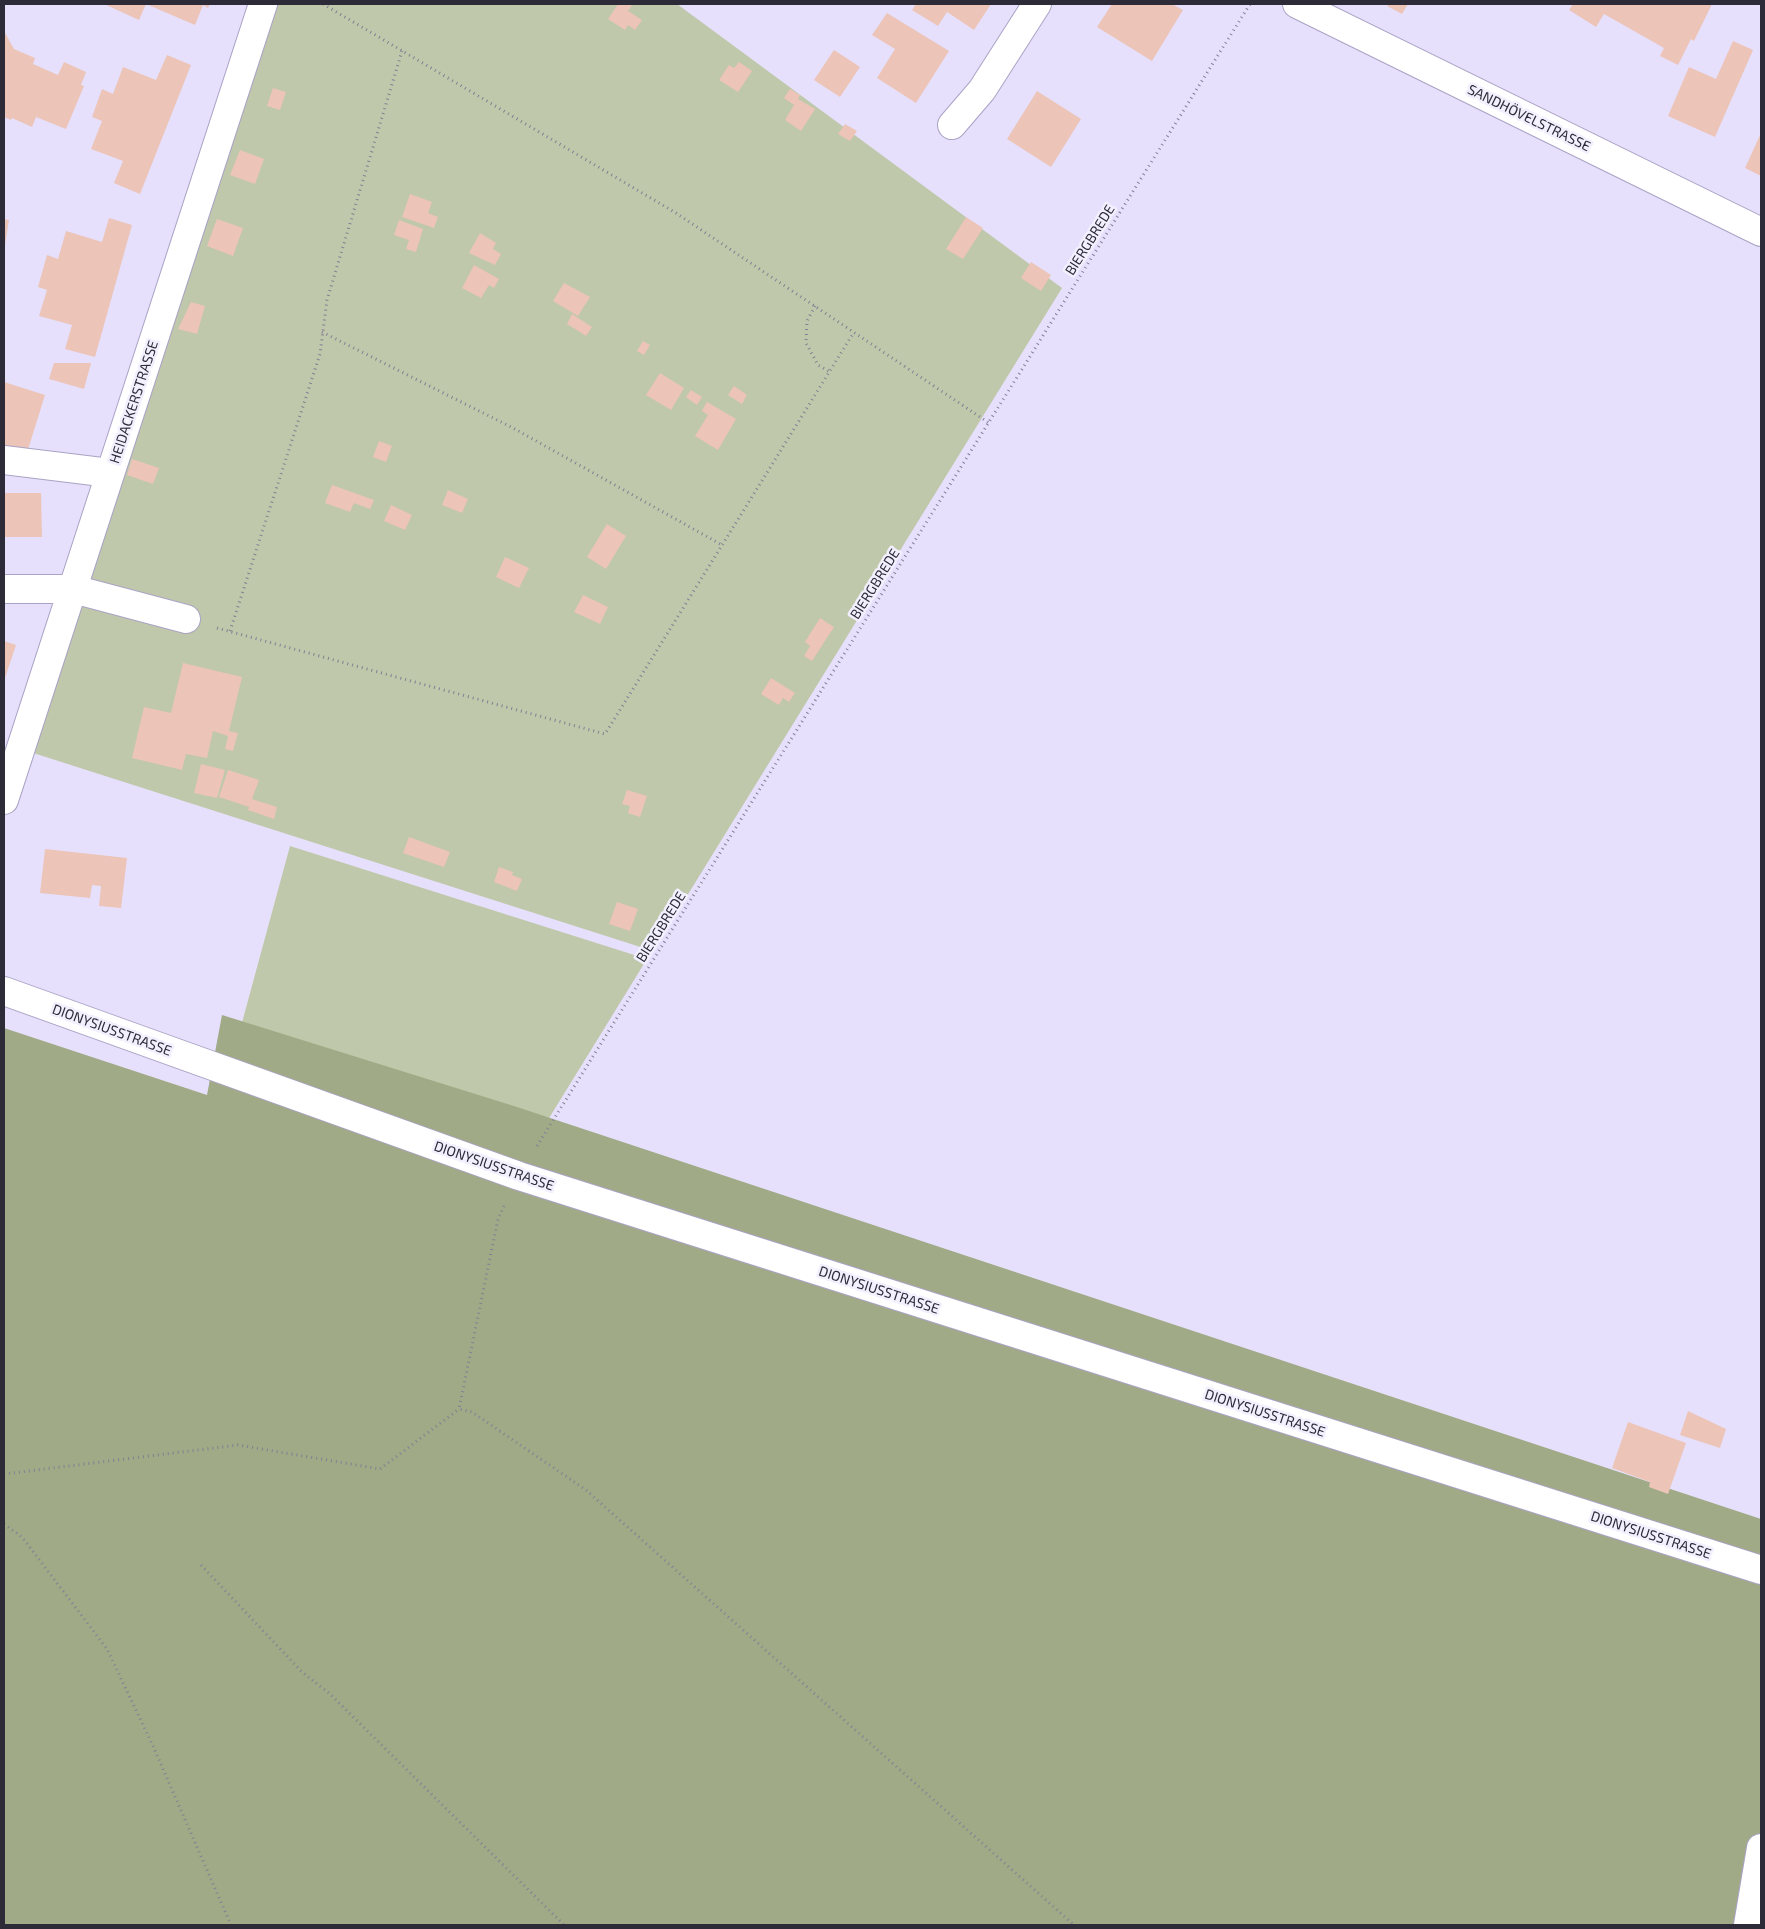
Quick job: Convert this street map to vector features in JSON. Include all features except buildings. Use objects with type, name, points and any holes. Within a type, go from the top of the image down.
[{"type":"street","name":"HEIDACKERSTRASSE","points":[[4,800],[263,4]]},
{"type":"street","points":[[952,125],[982,90],[1037,4]]},
{"type":"street","name":"SANDHÖVELSTRASSE","points":[[1297,4],[1761,232]]},
{"type":"street","points":[[4,460],[110,473]]},
{"type":"street","points":[[4,588],[73,589],[186,619]]},
{"type":"street","name":"DIONYSIUSSTRASSE","points":[[4,991],[519,1176],[1761,1570]]},
{"type":"street","points":[[1748,1925],[1761,1848]]},
{"type":"path","points":[[323,4],[676,213],[989,422]]},
{"type":"path","name":"BIERGBREDE","points":[[459,1409],[498,1219],[519,1176],[1250,4]]},
{"type":"path","points":[[230,631],[320,354],[327,300],[402,51]]},
{"type":"path","points":[[816,306],[807,320],[806,343],[818,365],[830,372]]},
{"type":"path","points":[[322,332],[513,428],[722,545]]},
{"type":"path","points":[[186,619],[605,734],[854,332]]},
{"type":"path","points":[[4,1474],[238,1445],[380,1469],[459,1409],[472,1412],[586,1490],[1074,1925]]},
{"type":"path","points":[[4,1524],[22,1538],[107,1649],[153,1746],[231,1925]]},
{"type":"path","points":[[201,1565],[302,1672],[330,1694],[564,1925]]},
{"type":"green space","points":[[272,4],[677,4],[1062,288],[653,951],[27,751]]},
{"type":"green space","points":[[290,846],[647,959],[519,1167],[231,1063]]},
{"type":"green space","points":[[222,1015],[517,1107],[1761,1519],[1761,1925],[4,1925],[4,1028],[207,1095]]}]
